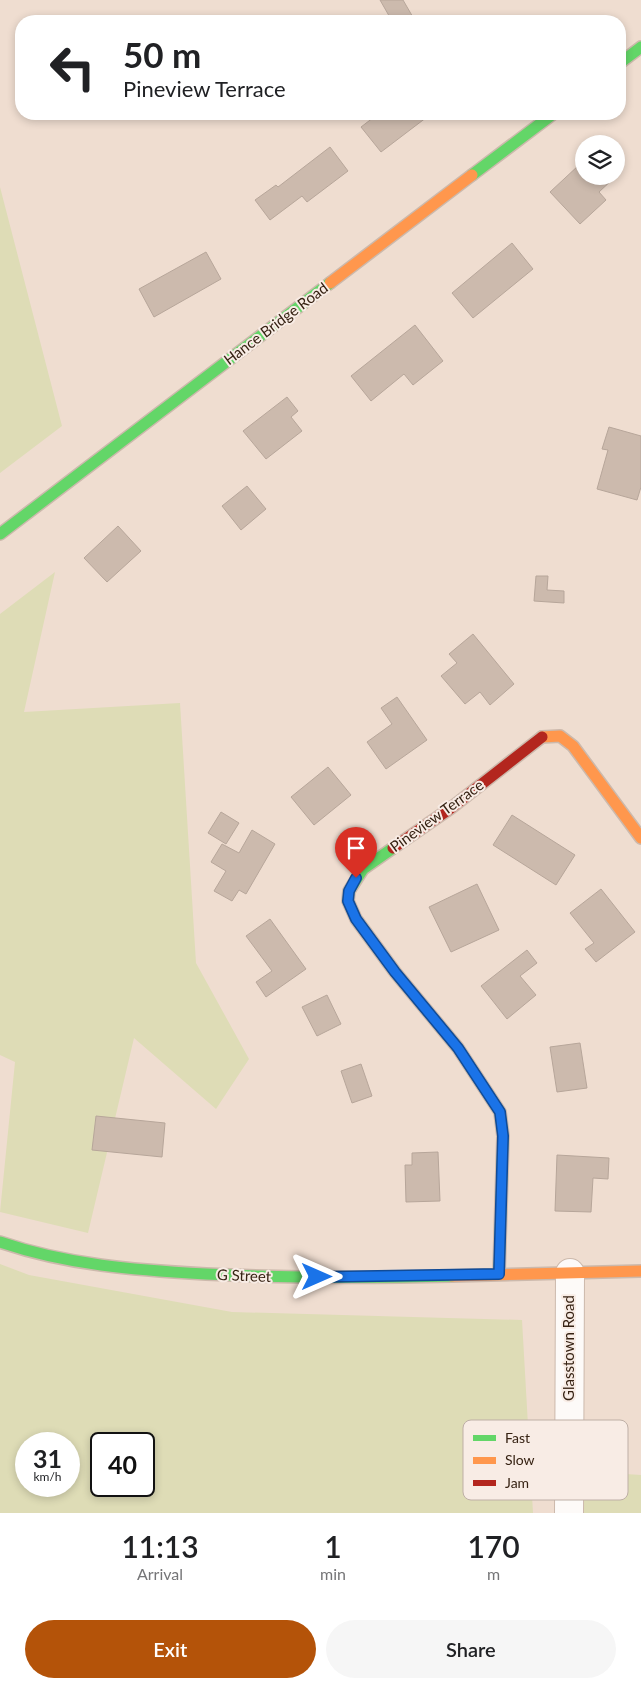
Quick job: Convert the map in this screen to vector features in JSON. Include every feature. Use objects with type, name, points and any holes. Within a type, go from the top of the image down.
[{"type":"street","points":[[626,58],[641,47]]},
{"type":"street","name":"Hance Bridge Road","points":[[0,534],[545,120]]},
{"type":"street","name":"Pineview Terrace","points":[[499,1274],[503,1136],[500,1112],[458,1048],[395,972],[356,919],[348,901],[349,891],[363,869],[451,808],[545,735],[560,736],[573,746],[641,838]]},
{"type":"street","name":"G Street","points":[[0,1242],[31,1253],[84,1264],[233,1277],[641,1271]]},
{"type":"street","name":"Glasstown Road","points":[[569,1420],[570,1273]]},
{"type":"street","name":"Glasstown Road","points":[[569,1500],[569,1513]]},
{"type":"shaded area","points":[[0,187],[62,426],[0,473]]},
{"type":"shaded area","points":[[55,572],[24,712],[180,703],[196,963],[249,1059],[216,1109],[134,1038],[88,1233],[0,1212],[15,1062],[0,1055],[0,614]]},
{"type":"shaded area","points":[[0,1264],[29,1275],[232,1312],[522,1320],[528,1420],[463,1420],[463,1500],[532,1500],[533,1513],[0,1513]]},
{"type":"shaded area","points":[[628,1474],[641,1475],[641,1513],[579,1513],[579,1500],[628,1500]]},
{"type":"building","points":[[380,0],[403,0],[412,15],[389,15]]},
{"type":"building","points":[[370,120],[423,120],[381,152],[361,127]]},
{"type":"building","points":[[330,147],[348,171],[307,202],[302,196],[270,220],[255,200],[276,185],[278,187]]},
{"type":"building","points":[[575,169],[575,185],[606,185],[599,192],[606,200],[580,224],[550,192]]},
{"type":"building","points":[[512,243],[533,269],[473,318],[452,293]]},
{"type":"building","points":[[206,252],[221,279],[154,317],[139,289]]},
{"type":"building","points":[[415,325],[443,361],[413,385],[404,374],[371,401],[351,376]]},
{"type":"building","points":[[287,397],[298,411],[291,417],[302,431],[266,459],[243,431]]},
{"type":"building","points":[[609,427],[641,436],[641,487],[637,500],[597,489],[608,450],[602,449]]},
{"type":"building","points":[[247,486],[266,509],[241,530],[222,506]]},
{"type":"building","points":[[118,526],[141,551],[107,582],[84,558]]},
{"type":"building","points":[[536,576],[548,576],[547,590],[564,591],[564,603],[534,601]]},
{"type":"building","points":[[473,634],[514,684],[490,705],[480,692],[465,704],[441,676],[457,663],[449,654]]},
{"type":"building","points":[[397,697],[427,740],[386,769],[367,742],[392,724],[381,708]]},
{"type":"building","points":[[328,767],[351,795],[314,825],[291,797]]},
{"type":"building","points":[[221,812],[239,823],[226,844],[208,833]]},
{"type":"building","points":[[512,815],[575,855],[556,885],[493,845]]},
{"type":"building","points":[[252,830],[275,844],[246,894],[239,890],[232,901],[214,891],[226,871],[211,862],[222,844],[239,853]]},
{"type":"building","points":[[477,884],[499,930],[451,952],[429,907]]},
{"type":"building","points":[[601,889],[635,932],[596,962],[585,949],[594,943],[570,913]]},
{"type":"building","points":[[270,919],[306,969],[266,997],[256,982],[272,971],[246,936]]},
{"type":"building","points":[[527,950],[537,963],[520,976],[536,995],[507,1019],[481,986]]},
{"type":"building","points":[[327,995],[341,1024],[317,1036],[302,1007]]},
{"type":"building","points":[[580,1043],[587,1088],[557,1092],[550,1047]]},
{"type":"building","points":[[361,1064],[372,1096],[352,1103],[341,1071]]},
{"type":"building","points":[[96,1116],[165,1123],[162,1157],[92,1150]]},
{"type":"building","points":[[438,1152],[440,1201],[406,1202],[405,1165],[412,1165],[412,1153]]},
{"type":"building","points":[[557,1155],[609,1158],[608,1179],[593,1178],[591,1212],[555,1211]]},
{"type":"traffic: fast","points":[[626,58],[641,47]]},
{"type":"traffic: fast","points":[[472,175],[545,120]]},
{"type":"traffic: fast","points":[[0,534],[330,283]]},
{"type":"traffic: fast","points":[[393,848],[363,869],[349,891],[348,901],[356,919],[395,972],[458,1048],[500,1112],[503,1136],[499,1274]]},
{"type":"traffic: fast","points":[[0,1242],[25,1250],[76,1261],[153,1271],[298,1277],[452,1276]]},
{"type":"traffic: slow","points":[[330,283],[472,175]]},
{"type":"traffic: slow","points":[[542,737],[560,736],[573,746],[641,838]]},
{"type":"traffic: slow","points":[[452,1276],[641,1271]]},
{"type":"traffic: jam","points":[[393,848],[451,808],[542,737]]},
{"type":"route","points":[[317,1277],[499,1274],[503,1136],[500,1112],[458,1048],[432,1014],[395,972],[350,910],[348,901],[349,891],[356,878]]}]
